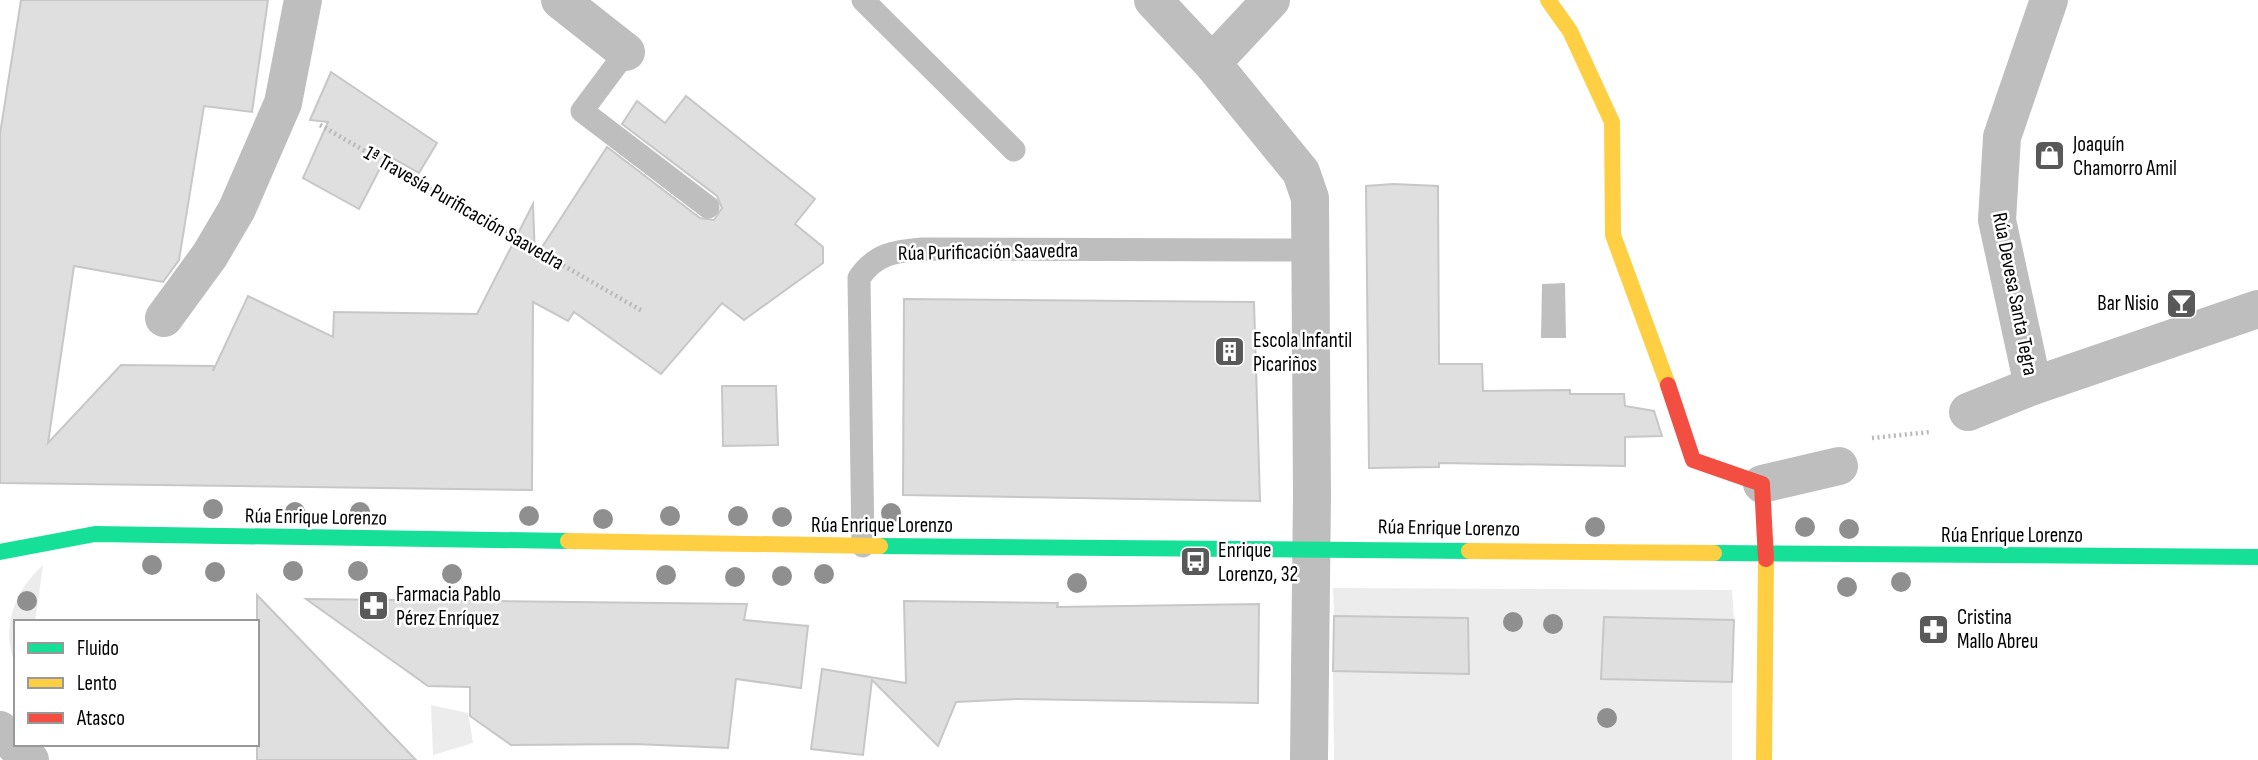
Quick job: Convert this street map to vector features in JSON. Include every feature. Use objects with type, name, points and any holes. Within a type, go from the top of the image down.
[{"type":"street","points":[[164,318],[210,255],[237,209],[283,103],[303,0]]},
{"type":"street","points":[[560,0],[626,52]]},
{"type":"street","points":[[1153,0],[1212,63],[1301,172],[1310,198],[1309,760]]},
{"type":"street","points":[[1212,63],[1271,0]]},
{"type":"street","points":[[1548,0],[1570,31],[1612,122],[1613,235],[1659,357],[1692,460],[1762,484],[1839,466]]},
{"type":"street","name":"Rúa Devesa Santa Tegra","points":[[2033,386],[1997,220],[2002,137],[2049,0]]},
{"type":"street","name":"Rúa Devesa Santa Tegra","points":[[1968,412],[2033,386],[2258,309]]},
{"type":"street","points":[[1762,484],[1766,554],[1764,760]]},
{"type":"street","name":"Rúa Enrique Lorenzo","points":[[0,552],[95,534],[863,546],[1311,547],[1766,554],[2258,557]]},
{"type":"street","points":[[0,730],[14,744]]},
{"type":"street","points":[[16,746],[30,760]]},
{"type":"lane","points":[[863,0],[1014,150]]},
{"type":"lane","points":[[626,52],[582,111],[708,207]]},
{"type":"lane","name":"Rúa Purificación Saavedra","points":[[863,546],[859,278],[870,262],[894,251],[922,249],[1310,250]]},
{"type":"path","name":"1ª Travesía Purificación Saavedra","points":[[283,103],[644,312]]},
{"type":"path","points":[[1839,466],[1853,445],[1864,439],[1941,430],[1948,422],[1968,412]]},
{"type":"shaded area","points":[[1565,283],[1566,338],[1541,338],[1542,284]]},
{"type":"shaded area","points":[[43,565],[35,620],[14,620],[14,660],[9,638],[13,611],[17,599]]},
{"type":"shaded area","points":[[1333,588],[1732,590],[1734,620],[1604,617],[1601,678],[1732,682],[1732,760],[1334,760],[1333,671],[1469,673],[1468,618],[1334,616]]},
{"type":"shaded area","points":[[431,705],[468,713],[473,743],[433,755]]},
{"type":"building","points":[[21,0],[268,0],[252,112],[204,106],[179,260],[163,282],[74,266],[48,443],[121,365],[214,366],[213,371],[248,296],[333,337],[334,312],[477,314],[533,204],[535,258],[607,147],[700,218],[714,220],[722,208],[717,196],[622,124],[637,101],[665,123],[686,96],[815,199],[795,224],[823,247],[823,263],[744,320],[722,303],[661,374],[574,312],[568,321],[533,302],[532,490],[0,483],[0,134]]},
{"type":"building","points":[[331,72],[437,143],[419,173],[387,155],[359,209],[303,178],[328,122],[310,120]]},
{"type":"building","points":[[1366,186],[1438,186],[1439,364],[1482,364],[1483,391],[1570,390],[1570,394],[1624,394],[1625,406],[1654,411],[1662,436],[1625,437],[1625,466],[1439,463],[1439,467],[1369,468]]},
{"type":"building","points":[[904,299],[1254,302],[1260,501],[903,495]]},
{"type":"building","points":[[722,386],[776,386],[778,445],[723,446]]},
{"type":"building","points":[[257,595],[416,760],[257,760]]},
{"type":"building","points":[[306,599],[747,604],[744,620],[808,626],[801,688],[736,679],[728,748],[635,744],[511,745],[470,716],[470,687],[428,686]]},
{"type":"building","points":[[904,601],[1058,603],[1057,607],[1259,604],[1258,703],[1017,699],[956,702],[938,746],[872,680],[863,755],[811,749],[822,669],[906,683]]},
{"type":"building","points":[[1334,616],[1468,618],[1469,674],[1333,671]]},
{"type":"building","points":[[1604,617],[1734,620],[1732,682],[1601,679]]},
{"type":"traffic: fast","points":[[0,552],[95,534],[568,541]]},
{"type":"traffic: fast","points":[[880,546],[1469,551]]},
{"type":"traffic: fast","points":[[1714,553],[2258,557]]},
{"type":"traffic: slow","points":[[1548,0],[1570,31],[1612,122],[1613,235],[1668,385]]},
{"type":"traffic: slow","points":[[568,541],[880,546]]},
{"type":"traffic: slow","points":[[1469,551],[1714,553]]},
{"type":"traffic: slow","points":[[1764,760],[1766,559]]},
{"type":"traffic: jam","points":[[1668,385],[1693,460],[1762,484],[1766,559]]},
{"type":"place","name":"Joaquín Chamorro Amil","points":[[2050,156]]},
{"type":"place","name":"Bar Nisio","points":[[2182,303]]},
{"type":"place","name":"Escola Infantil Picariños","points":[[1230,352]]},
{"type":"place","name":"Enrique Lorenzo, 32","points":[[1195,562]]},
{"type":"place","name":"Farmacia Pablo Pérez Enríquez","points":[[373,606]]},
{"type":"place","name":"Cristina Mallo Abreu","points":[[1934,629]]}]
